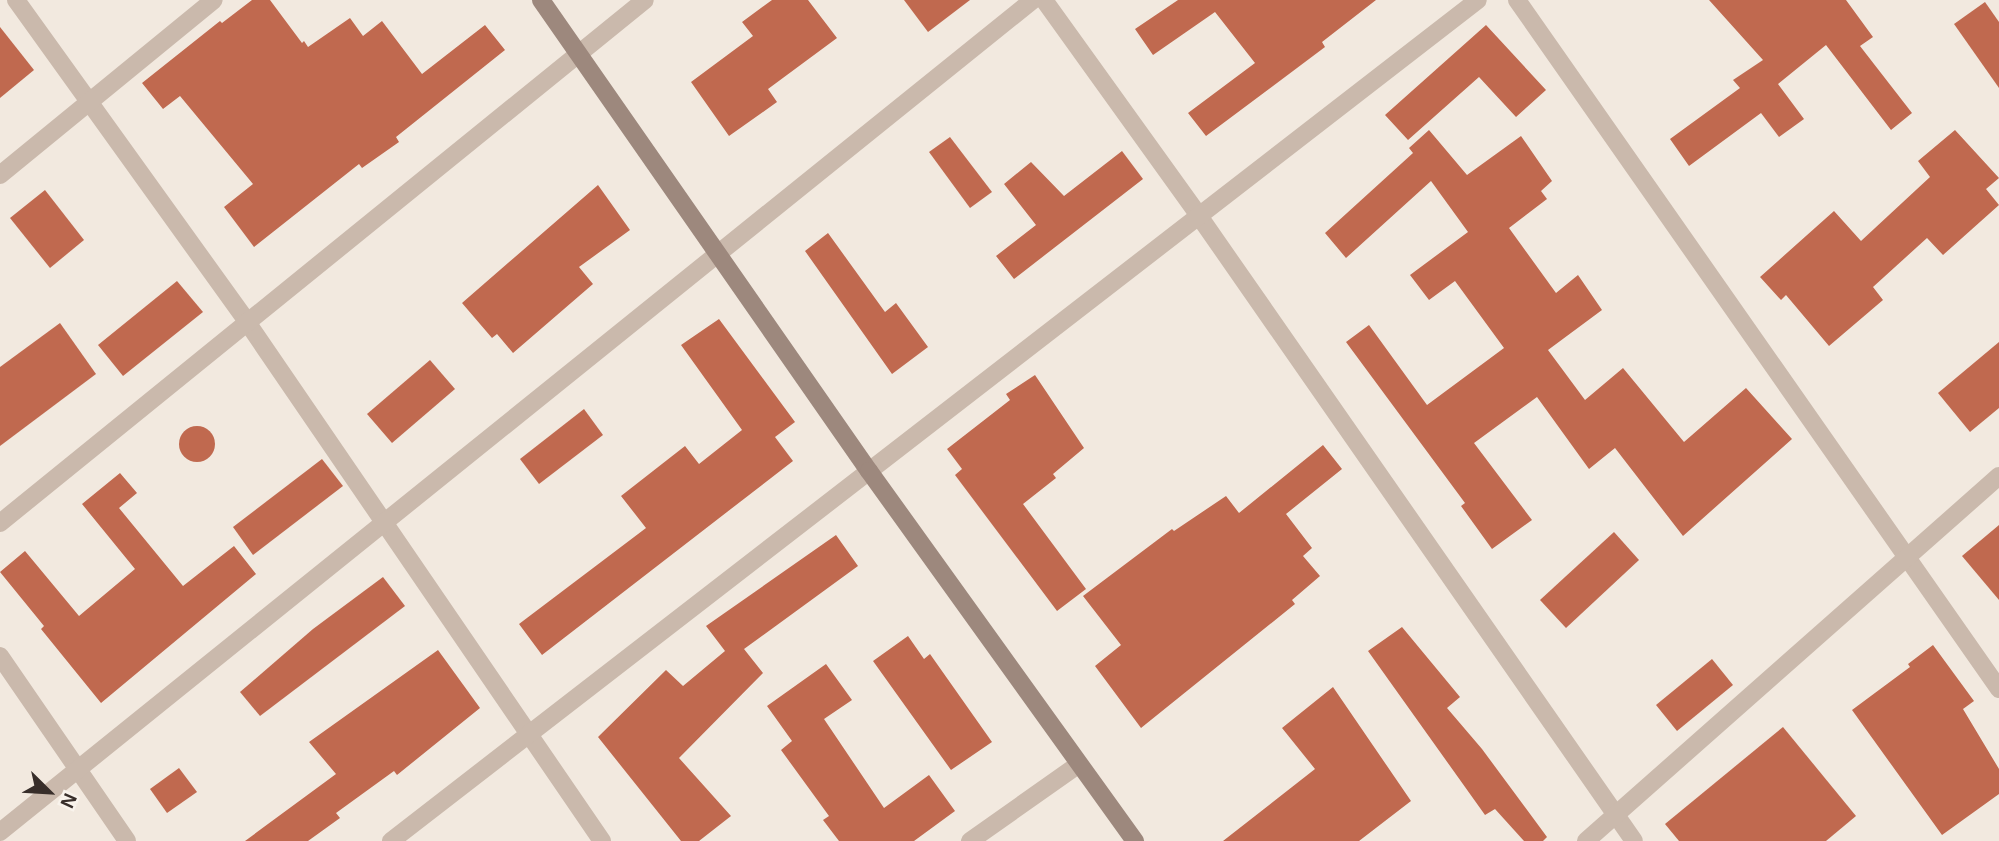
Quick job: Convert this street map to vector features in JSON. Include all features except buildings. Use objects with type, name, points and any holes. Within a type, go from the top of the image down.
[{"type":"street","points":[[16,0],[247,322],[527,736],[602,841]]},
{"type":"street","points":[[0,174],[214,0]]},
{"type":"street","points":[[541,0],[869,471],[1135,841]]},
{"type":"street","points":[[0,523],[645,0]]},
{"type":"street","points":[[0,832],[1033,0]]},
{"type":"street","points":[[1044,0],[1199,216],[1634,841]]},
{"type":"street","points":[[391,841],[1478,0]]},
{"type":"street","points":[[1517,0],[1999,689]]},
{"type":"street","points":[[1586,841],[1999,476]]},
{"type":"street","points":[[0,656],[127,841]]},
{"type":"street","points":[[970,841],[1079,764]]}]
